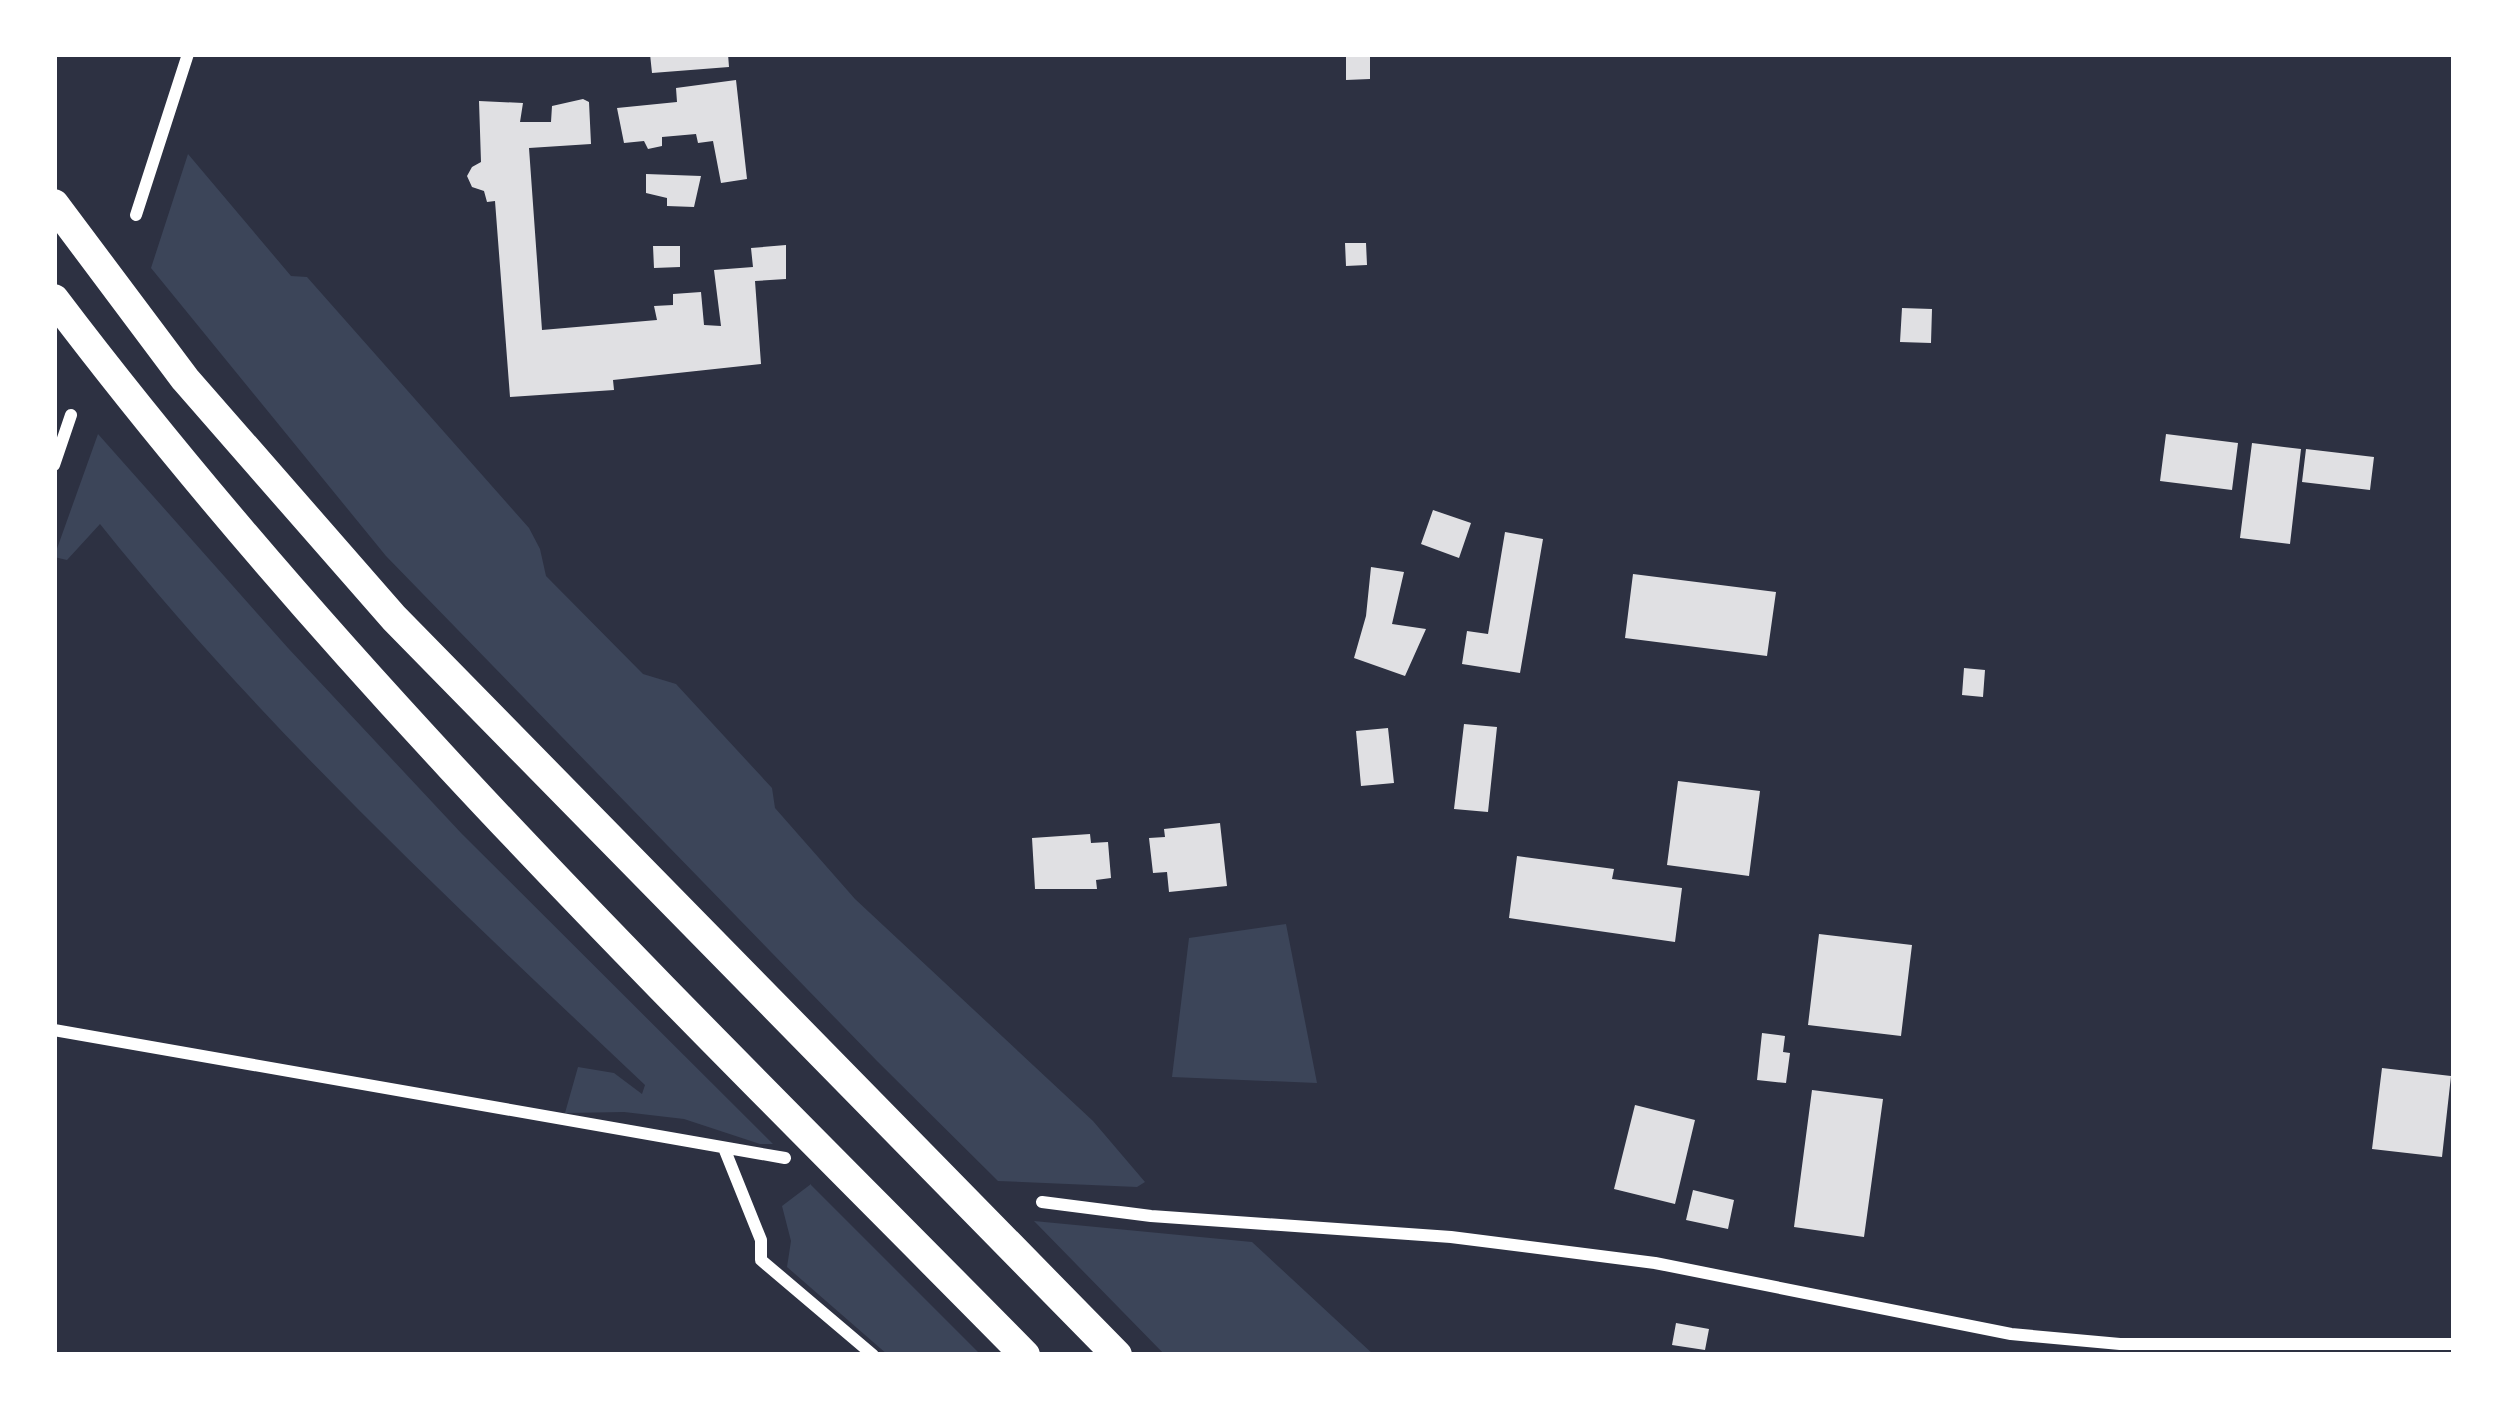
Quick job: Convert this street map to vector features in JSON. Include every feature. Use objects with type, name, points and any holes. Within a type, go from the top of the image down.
[{"type":"highway","points":[[54,203],[185,379],[332,551],[557,788],[1117,1355]]},
{"type":"highway","points":[[54,299],[180,460],[519,841],[1025,1355]]},
{"type":"street","points":[[136,215],[188,54]]},
{"type":"street","points":[[54,465],[71,415]]},
{"type":"street","points":[[54,1030],[785,1158]]},
{"type":"street","points":[[724,1148],[761,1240],[761,1260],[873,1355]]},
{"type":"street","points":[[1042,1202],[1150,1216],[1451,1238],[1655,1263],[2011,1334],[2120,1344],[2454,1343]]},
{"type":"shaded area","points":[[188,154],[291,276],[307,277],[529,528],[546,576],[643,674],[676,684],[772,788],[775,808],[855,899],[1093,1121],[1145,1182],[1137,1187],[998,1181],[386,556],[151,268]]},
{"type":"shaded area","points":[[98,434],[462,834],[773,1144],[684,1119],[624,1112],[565,1113],[578,1067],[614,1073],[642,1094],[645,1085],[294,744],[100,524],[67,560],[54,557]]},
{"type":"shaded area","points":[[1286,924],[1317,1083],[1172,1077],[1189,938]]},
{"type":"shaded area","points":[[811,1184],[981,1355],[888,1355],[787,1267],[791,1241],[782,1206]]},
{"type":"shaded area","points":[[1034,1221],[1252,1242],[1374,1355],[1165,1355]]},
{"type":"building","points":[[650,54],[728,54],[729,67],[652,73]]},
{"type":"building","points":[[1346,54],[1370,54],[1370,79],[1346,80]]},
{"type":"building","points":[[736,80],[747,179],[721,183],[713,141],[698,143],[696,134],[662,137],[662,146],[648,149],[644,141],[624,143],[617,108],[677,102],[676,88]]},
{"type":"building","points":[[583,99],[589,102],[591,144],[529,148],[542,330],[657,320],[654,306],[673,305],[673,294],[701,292],[704,325],[721,326],[714,270],[753,267],[751,248],[786,245],[786,279],[755,281],[761,364],[613,380],[614,390],[510,397],[495,201],[487,202],[484,191],[472,187],[467,176],[481,162],[479,101],[523,103],[520,122],[551,122],[552,106]]},
{"type":"building","points":[[646,174],[701,176],[694,207],[667,206],[667,198],[646,193]]},
{"type":"building","points":[[1345,243],[1366,243],[1367,265],[1346,266]]},
{"type":"building","points":[[653,246],[680,246],[680,267],[654,268]]},
{"type":"building","points":[[1902,308],[1932,309],[1931,343],[1900,342]]},
{"type":"building","points":[[2166,434],[2238,443],[2232,490],[2160,481]]},
{"type":"building","points":[[2252,443],[2301,449],[2290,544],[2240,538]]},
{"type":"building","points":[[2306,449],[2374,457],[2370,490],[2302,482]]},
{"type":"building","points":[[1433,510],[1471,523],[1459,558],[1421,544]]},
{"type":"building","points":[[1505,532],[1543,539],[1520,673],[1462,664],[1467,631],[1488,634]]},
{"type":"building","points":[[1371,567],[1404,572],[1392,624],[1426,629],[1405,676],[1354,658],[1366,616]]},
{"type":"building","points":[[1633,574],[1776,592],[1767,656],[1625,638]]},
{"type":"building","points":[[1964,668],[1985,670],[1983,697],[1962,695]]},
{"type":"building","points":[[1464,724],[1497,727],[1488,812],[1454,809]]},
{"type":"building","points":[[1388,728],[1394,783],[1361,786],[1356,731]]},
{"type":"building","points":[[1678,781],[1760,791],[1749,876],[1667,865]]},
{"type":"building","points":[[1220,823],[1227,886],[1169,892],[1167,872],[1153,873],[1149,838],[1165,837],[1164,829]]},
{"type":"building","points":[[1090,834],[1091,843],[1108,842],[1111,878],[1096,880],[1097,889],[1035,889],[1032,838]]},
{"type":"building","points":[[1517,856],[1614,869],[1612,879],[1682,888],[1675,942],[1509,918]]},
{"type":"building","points":[[1819,934],[1912,945],[1901,1036],[1808,1025]]},
{"type":"building","points":[[1762,1033],[1785,1036],[1783,1052],[1790,1053],[1786,1083],[1757,1080]]},
{"type":"building","points":[[2382,1068],[2451,1076],[2442,1157],[2372,1149]]},
{"type":"building","points":[[1812,1090],[1883,1099],[1864,1237],[1794,1227]]},
{"type":"building","points":[[1635,1105],[1695,1120],[1675,1204],[1614,1189]]},
{"type":"building","points":[[1693,1190],[1734,1200],[1728,1229],[1686,1220]]},
{"type":"building","points":[[1676,1323],[1709,1329],[1705,1350],[1672,1345]]}]
